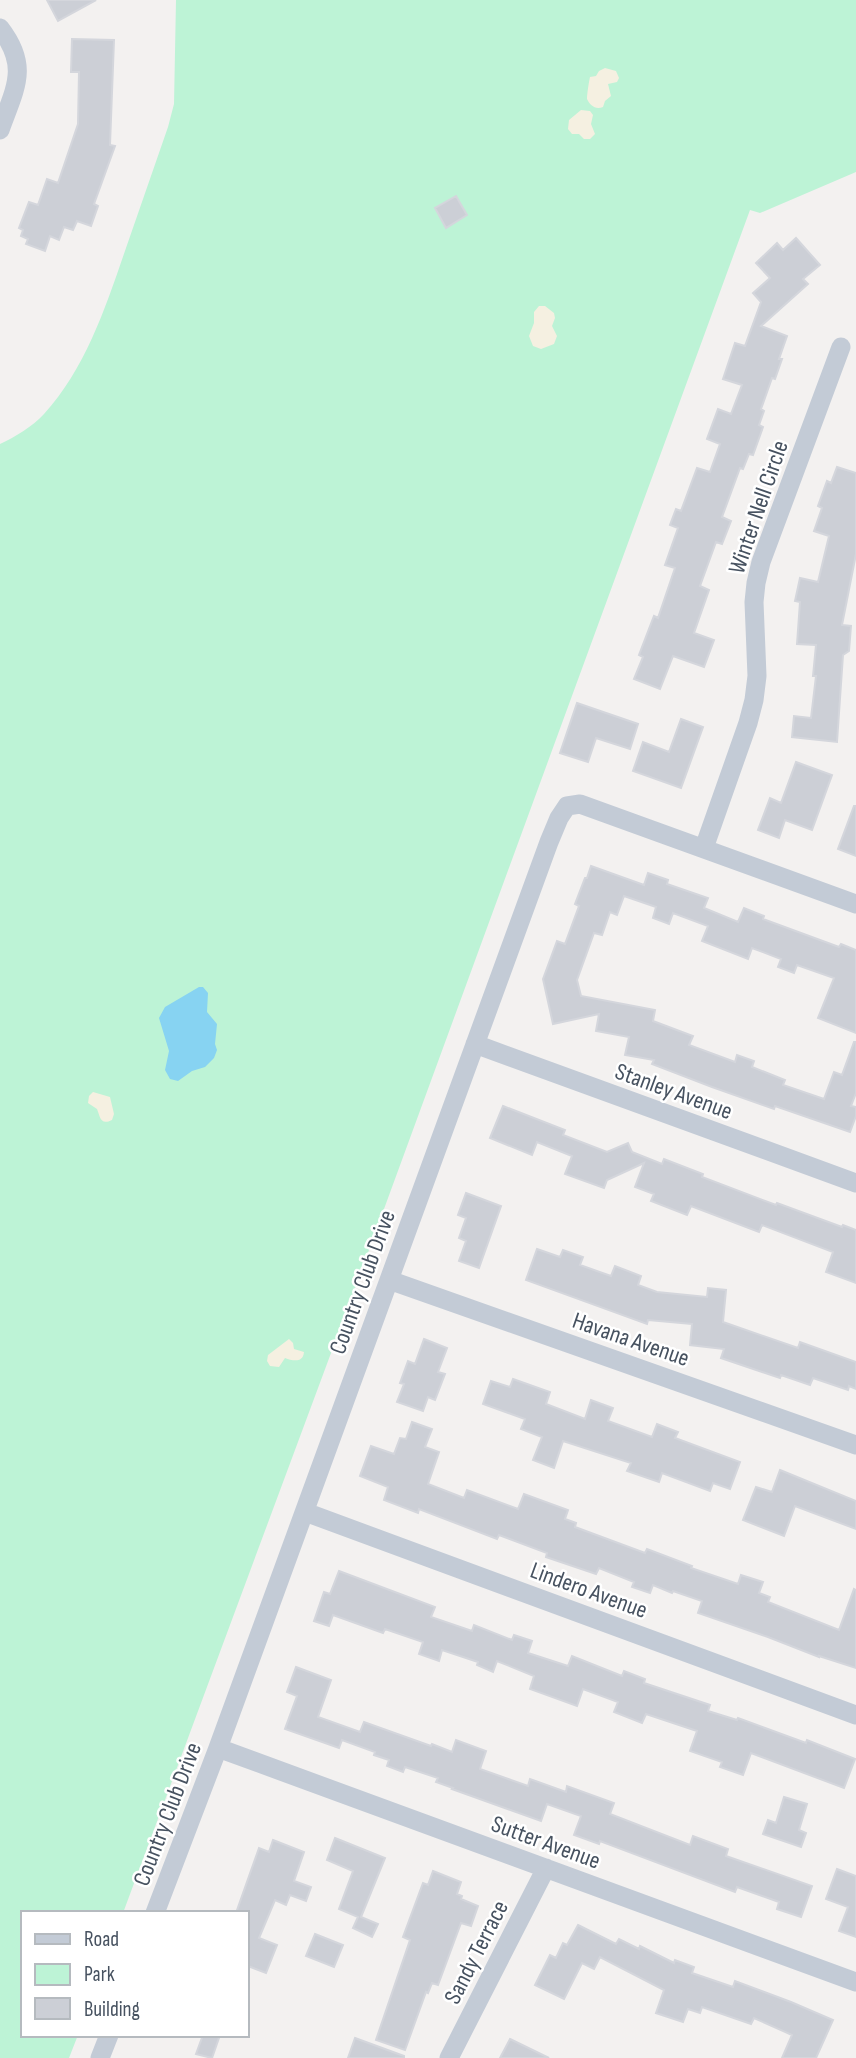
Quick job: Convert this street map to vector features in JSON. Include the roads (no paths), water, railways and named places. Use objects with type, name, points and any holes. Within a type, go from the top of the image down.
[{"type":"street","points":[[0,28],[10,41],[17,58],[17,84],[0,130]]},
{"type":"street","name":"Winter Nell Circle","points":[[704,848],[754,700],[757,676],[754,602],[761,562],[841,347]]},
{"type":"street","name":"Country Club Drive","points":[[156,1911],[559,818],[567,806],[580,804],[704,848]]},
{"type":"street","points":[[704,848],[856,904]]},
{"type":"street","name":"Stanley Avenue","points":[[475,1044],[856,1183]]},
{"type":"street","name":"Havana Avenue","points":[[389,1280],[856,1445]]},
{"type":"street","name":"Lindero Avenue","points":[[305,1512],[856,1715]]},
{"type":"street","name":"Sutter Avenue","points":[[218,1748],[856,1982]]},
{"type":"street","name":"Sandy Terrace","points":[[449,2058],[547,1868]]},
{"type":"street","points":[[100,2058],[108,2037]]},
{"type":"water","points":[[203,987],[208,993],[207,1012],[217,1024],[217,1050],[214,1058],[205,1067],[192,1071],[178,1081],[170,1079],[165,1070],[169,1051],[159,1018],[165,1007]]}]
